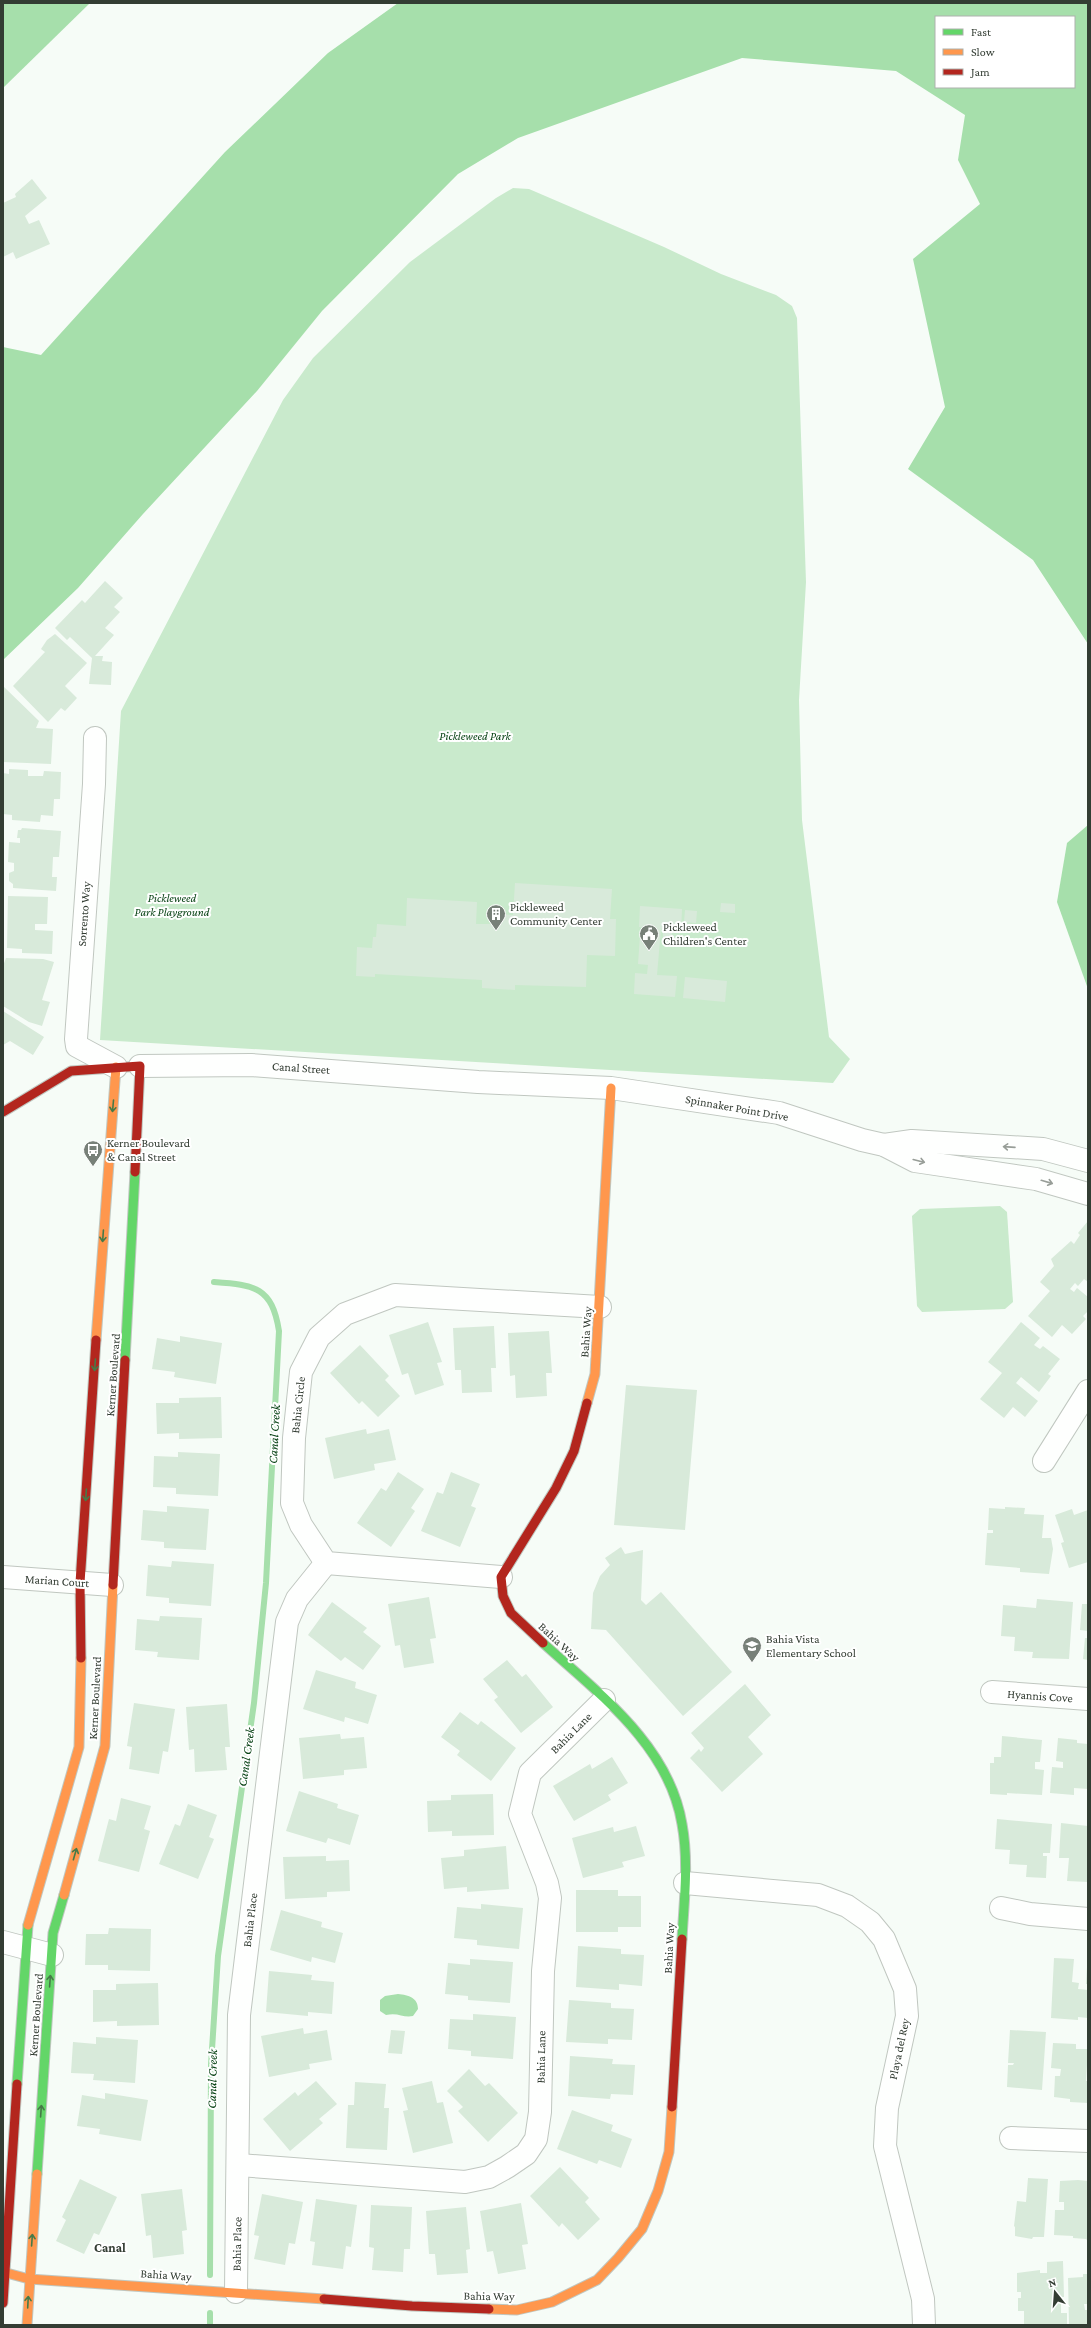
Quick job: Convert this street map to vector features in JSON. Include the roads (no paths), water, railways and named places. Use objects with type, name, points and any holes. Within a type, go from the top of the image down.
[{"type":"street","name":"Sorrento Way","points":[[95,738],[94,784],[75,1031],[77,1046],[116,1067]]},
{"type":"street","name":"Canal Street","points":[[3,1112],[71,1071],[140,1066],[251,1065],[478,1082],[610,1088]]},
{"type":"street","name":"Kerner Boulevard","points":[[27,2325],[53,1934],[105,1746],[112,1585],[129,1312],[140,1066]]},
{"type":"street","name":"Kerner Boulevard","points":[[3,2303],[28,1925],[79,1747],[81,1721],[80,1583],[103,1234],[116,1067]]},
{"type":"street","name":"Spinnaker Point Drive","points":[[610,1088],[779,1113],[862,1140],[884,1145],[915,1161],[974,1171],[1036,1178],[1088,1194]]},
{"type":"street","name":"Bahia Way","points":[[4,2272],[29,2279],[236,2292],[412,2306],[517,2310],[552,2302],[597,2280],[642,2230],[658,2190],[669,2152],[685,1883],[686,1847],[680,1812],[674,1790],[650,1748],[625,1719],[511,1613],[504,1603],[500,1589],[501,1577],[556,1488],[574,1450],[595,1374],[600,1307],[610,1088]]},
{"type":"street","name":"Spinnaker Point Drive","points":[[884,1145],[912,1141],[1042,1149],[1088,1161]]},
{"type":"street","name":"Bahia Circle","points":[[326,1563],[301,1524],[292,1503],[294,1438],[301,1372],[319,1336],[346,1314],[395,1295],[600,1307]]},
{"type":"street","points":[[1044,1461],[1088,1391]]},
{"type":"street","points":[[326,1563],[501,1577]]},
{"type":"street","name":"Bahia Place","points":[[236,2292],[239,2166],[238,2015],[287,1622],[297,1599],[326,1563]]},
{"type":"street","name":"Marian Court","points":[[3,1577],[112,1585]]},
{"type":"street","name":"Hyannis Cove","points":[[992,1692],[1088,1699]]},
{"type":"street","name":"Bahia Lane","points":[[239,2166],[465,2182],[489,2177],[526,2154],[536,2139],[540,2112],[543,1971],[550,1898],[548,1883],[520,1814],[530,1773],[604,1700]]},
{"type":"street","name":"Playa del Rey","points":[[685,1883],[818,1895],[847,1906],[870,1922],[884,1939],[905,1988],[907,2016],[886,2108],[885,2146],[923,2299],[924,2325]]},
{"type":"street","points":[[1001,1908],[1030,1914],[1088,1919]]},
{"type":"street","points":[[3,1942],[26,1946],[52,1955]]},
{"type":"street","points":[[1011,2138],[1088,2141]]},
{"type":"waterway","name":"Canal Creek","points":[[210,2275],[211,2065],[218,1956],[254,1703],[266,1583],[279,1331],[272,1305],[259,1291],[251,1287],[214,1282]]},
{"type":"waterway","name":"Canal Creek","points":[[210,2313],[210,2325]]},
{"type":"place","name":"Pickleweed Community Center","points":[[496,931]]},
{"type":"place","name":"Pickleweed Children's Center","points":[[649,951]]},
{"type":"place","name":"Kerner Boulevard & Canal Street","points":[[93,1167]]},
{"type":"place","name":"Bahia Vista Elementary School","points":[[752,1663]]},
{"type":"district","name":"Canal","points":[[110,2247]]},
{"type":"park label","name":"Pickleweed Park","points":[[475,736]]},
{"type":"park label","name":"Pickleweed Park Playground","points":[[172,905]]}]
